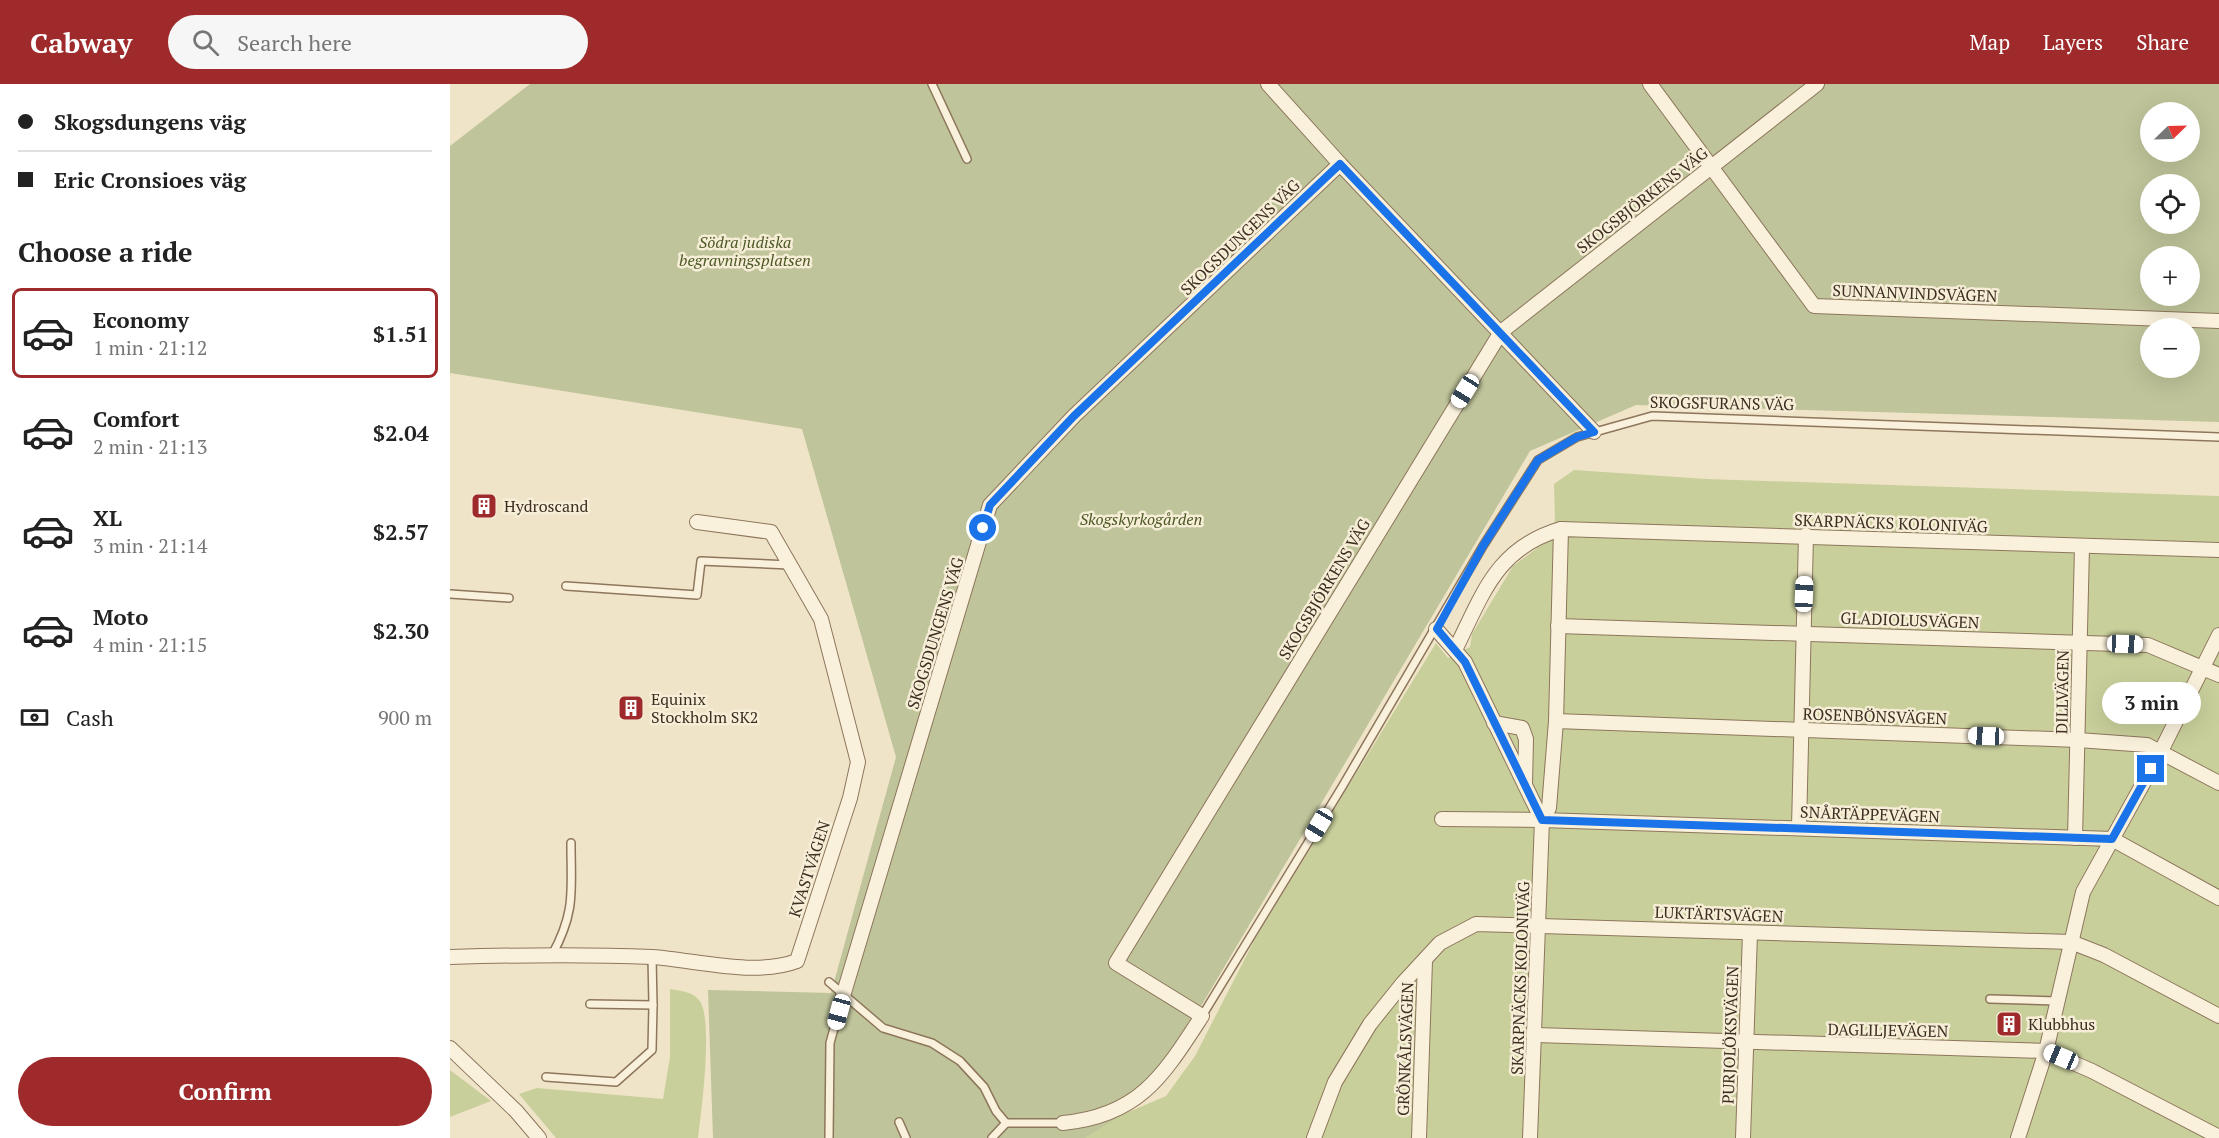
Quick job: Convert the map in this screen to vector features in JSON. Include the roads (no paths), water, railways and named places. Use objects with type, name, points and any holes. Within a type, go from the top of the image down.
[{"type":"street","points":[[1268,84],[1340,164],[1594,432]]},
{"type":"street","name":"SUNNANVINDSVÄGEN","points":[[1650,84],[1815,306],[2219,321]]},
{"type":"street","name":"SKOGSBJÖRKENS VÄG","points":[[1202,1016],[1116,963],[1501,332],[1817,84]]},
{"type":"street","name":"SKOGSDUNGENS VÄG","points":[[843,996],[990,505],[1074,416],[1340,164]]},
{"type":"street","name":"KVASTVÄGEN","points":[[450,957],[552,955],[652,957],[770,969],[796,961],[850,798],[858,762],[821,619],[771,532],[697,522]]},
{"type":"street","name":"SKARPNÄCKS KOLONIVÄG","points":[[1530,1138],[1536,1035],[1542,820],[1549,808],[1556,722],[1561,529]]},
{"type":"street","name":"SKARPNÄCKS KOLONIVÄG","points":[[1455,650],[1504,560],[1525,543],[1561,529],[2219,550]]},
{"type":"street","points":[[1799,828],[1806,536]]},
{"type":"street","name":"DILLVÄGEN","points":[[2075,838],[2082,547]]},
{"type":"street","name":"GLADIOLUSVÄGEN","points":[[1558,626],[2148,645],[2219,675]]},
{"type":"street","points":[[1437,629],[1465,662],[1542,820],[1442,819]]},
{"type":"street","points":[[2018,1138],[2046,1051],[2084,892],[2161,751],[2219,635]]},
{"type":"street","name":"ROSENBÖNSVÄGEN","points":[[1556,722],[1801,729],[2078,740],[2147,745],[2219,783]]},
{"type":"street","points":[[1494,723],[1522,728],[1526,739],[1525,787]]},
{"type":"street","name":"SNÅRTÄPPEVÄGEN","points":[[1542,820],[2112,839],[2219,898]]},
{"type":"street","name":"LUKTÄRTSVÄGEN","points":[[1314,1138],[1335,1083],[1370,1024],[1440,943],[1476,924],[1539,924],[1749,933],[2071,942],[2104,955],[2219,1016]]},
{"type":"street","name":"PURJOLÖKSVÄGEN","points":[[1743,1138],[1749,933]]},
{"type":"street","name":"GRÖNKÅLSVÄGEN","points":[[1419,1138],[1425,961]]},
{"type":"street","points":[[1063,1123],[1089,1121],[1118,1111],[1150,1088],[1172,1063],[1202,1016]]},
{"type":"street","name":"DAGLILJEVÄGEN","points":[[1536,1035],[2046,1051],[2092,1071],[2219,1137]]},
{"type":"street","points":[[450,1048],[516,1111],[539,1138]]},
{"type":"lane","points":[[932,84],[967,159]]},
{"type":"lane","name":"SKOGSFURANS VÄG","points":[[1202,1016],[1437,629],[1483,546],[1538,460],[1577,437],[1652,416],[2219,437]]},
{"type":"lane","points":[[566,585],[696,595],[701,561],[790,565]]},
{"type":"lane","points":[[450,594],[509,598]]},
{"type":"lane","points":[[552,955],[565,931],[571,912],[571,843]]},
{"type":"lane","points":[[546,1077],[616,1082],[652,1050],[652,957]]},
{"type":"lane","points":[[829,982],[883,1028],[932,1043],[960,1061],[984,1087],[996,1111],[1006,1123]]},
{"type":"lane","points":[[829,1138],[830,1043],[843,996]]},
{"type":"lane","points":[[1990,999],[2057,1002]]},
{"type":"lane","points":[[590,1004],[653,1005]]},
{"type":"lane","points":[[899,1122],[906,1138]]},
{"type":"lane","points":[[992,1138],[1006,1123],[1063,1123]]},
{"type":"place","name":"Hydroscand","points":[[484,506]]},
{"type":"place","name":"Equinix Stockholm SK2","points":[[631,708]]},
{"type":"place","name":"Klubbhus","points":[[2009,1024]]},
{"type":"park label","name":"Södra judiska begravningsplatsen","points":[[745,251]]},
{"type":"park label","name":"Skogskyrkogården","points":[[1141,519]]}]
